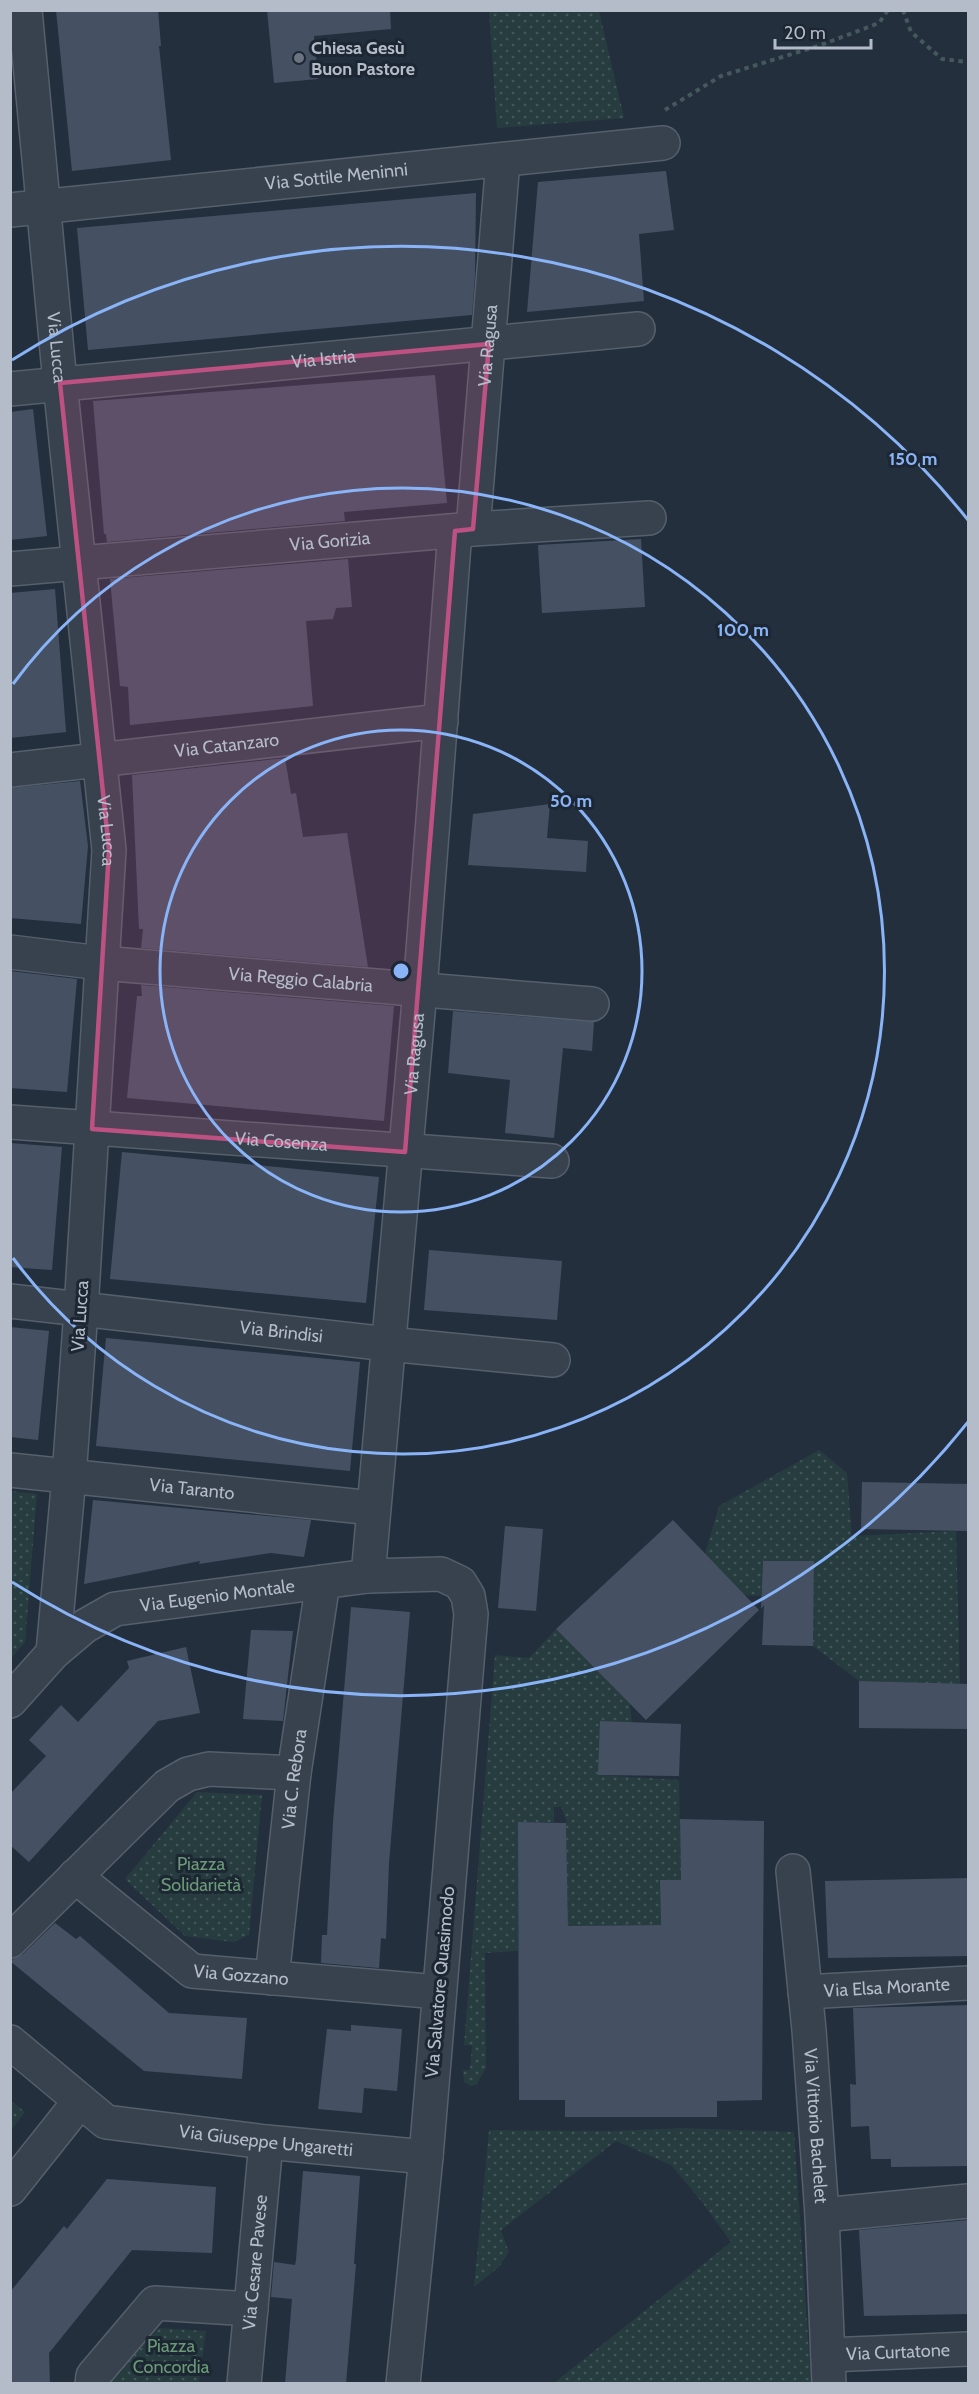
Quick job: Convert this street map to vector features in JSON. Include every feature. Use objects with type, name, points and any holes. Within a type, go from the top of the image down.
[{"type":"street","name":"Via Lucca","points":[[25,10],[60,382],[109,849],[81,1310],[69,1477],[52,1653]]},
{"type":"street","name":"Via Sottile Meninni","points":[[10,210],[663,143]]},
{"type":"street","name":"Via Ragusa","points":[[368,1576],[420,990],[441,721],[489,344],[503,160]]},
{"type":"street","name":"Via Istria","points":[[10,389],[60,382],[638,329]]},
{"type":"street","name":"Via Gorizia","points":[[10,569],[464,530],[649,518]]},
{"type":"street","name":"Via Catanzaro","points":[[10,770],[441,721]]},
{"type":"street","name":"Via Reggio Calabria","points":[[10,952],[101,963],[592,1004]]},
{"type":"street","name":"Via Cosenza","points":[[10,1122],[552,1161]]},
{"type":"street","name":"Via Brindisi","points":[[10,1301],[388,1344],[553,1360]]},
{"type":"street","name":"Via Taranto","points":[[10,1470],[373,1508]]},
{"type":"street","name":"Via Eugenio Montale","points":[[10,1701],[52,1653],[85,1626],[115,1609],[368,1576],[441,1574],[460,1583]]},
{"type":"street","name":"Via C. Rebora","points":[[272,1978],[294,1773],[323,1582]]},
{"type":"street","name":"Via Salvatore Quasimodo","points":[[403,2384],[426,2157],[471,1614],[468,1596],[460,1583]]},
{"type":"street","points":[[10,1941],[167,1786],[188,1774],[208,1769],[294,1773]]},
{"type":"street","name":"Via Vittorio Bachelet","points":[[793,1871],[806,1992],[822,2215],[828,2369]]},
{"type":"street","name":"Via Gozzano","points":[[75,1876],[192,1971],[439,1992]]},
{"type":"street","name":"Via Elsa Morante","points":[[806,1992],[969,1983]]},
{"type":"street","points":[[10,2042],[80,2101],[10,2189]]},
{"type":"street","name":"Via Giuseppe Ungaretti","points":[[80,2101],[106,2122],[266,2142],[426,2157]]},
{"type":"street","name":"Via Cesare Pavese","points":[[244,2384],[266,2142]]},
{"type":"street","points":[[822,2215],[969,2201]]},
{"type":"street","points":[[92,2384],[93,2376],[155,2303],[251,2309]]},
{"type":"street","name":"Via Curtatone","points":[[828,2369],[969,2349]]},
{"type":"path","points":[[663,111],[721,76],[821,45],[879,22],[888,10]]},
{"type":"path","points":[[903,10],[911,32],[942,59],[969,62]]},
{"type":"highlighted area","points":[[489,344],[473,529],[455,531],[405,1152],[92,1129],[109,850],[60,383]]},
{"type":"green space","points":[[489,11],[599,11],[624,118],[497,128]]},
{"type":"green space","points":[[819,1450],[847,1473],[852,1536],[956,1531],[960,1684],[859,1681],[813,1646],[814,1561],[763,1561],[761,1596],[744,1595],[705,1554],[719,1506]]},
{"type":"green space","points":[[11,1491],[37,1494],[25,1642],[11,1659]]},
{"type":"green space","points":[[556,1629],[630,1704],[632,1722],[598,1775],[679,1780],[681,1880],[660,1880],[661,1925],[568,1926],[566,1819],[561,1807],[554,1807],[554,1822],[518,1822],[518,1951],[485,1953],[486,2068],[477,2084],[471,2086],[464,2082],[463,2070],[470,2070],[472,2046],[464,2045],[495,1655],[529,1658]]},
{"type":"green space","name":"Piazza Solidarietà","points":[[197,1792],[262,1795],[249,1935],[233,1942],[185,1936],[125,1879]]},
{"type":"green space","points":[[11,2101],[25,2112],[11,2130]]},
{"type":"green space","points":[[684,2128],[794,2132],[811,2383],[554,2383],[731,2242],[671,2165],[616,2141],[501,2230],[509,2252],[499,2267],[474,2287],[489,2130],[611,2131]]},
{"type":"green space","name":"Piazza Concordia","points":[[159,2328],[206,2331],[199,2383],[110,2384],[110,2380]]},
{"type":"building","points":[[56,10],[158,10],[161,46],[159,46],[171,160],[72,171]]},
{"type":"building","name":"Chiesa Gesù Buon Pastore","points":[[267,10],[390,10],[391,29],[314,36],[318,79],[274,83]]},
{"type":"building","points":[[666,171],[674,230],[639,234],[644,301],[527,312],[538,182]]},
{"type":"building","points":[[476,193],[472,315],[88,350],[77,228]]},
{"type":"building","points":[[435,375],[447,503],[344,512],[345,521],[107,542],[106,534],[104,534],[93,401]]},
{"type":"building","points":[[33,409],[47,536],[10,540],[10,412]]},
{"type":"building","points":[[641,539],[645,607],[542,613],[538,545]]},
{"type":"building","points":[[348,559],[352,607],[336,608],[333,619],[306,621],[313,706],[130,725],[128,687],[120,686],[110,579]]},
{"type":"building","points":[[55,589],[66,732],[10,738],[10,593]]},
{"type":"building","points":[[285,758],[291,794],[296,793],[303,837],[347,833],[368,967],[141,948],[143,929],[139,929],[132,775]]},
{"type":"building","points":[[80,781],[88,846],[81,924],[10,918],[10,788]]},
{"type":"building","points":[[550,804],[547,838],[588,841],[586,872],[468,865],[473,814]]},
{"type":"building","points":[[10,971],[77,979],[67,1092],[10,1088]]},
{"type":"building","points":[[141,985],[394,1006],[384,1121],[127,1098],[137,996],[142,996]]},
{"type":"building","points":[[453,1011],[594,1022],[592,1051],[563,1048],[554,1138],[505,1133],[510,1080],[448,1073]]},
{"type":"building","points":[[10,1143],[62,1147],[52,1270],[10,1267]]},
{"type":"building","points":[[122,1152],[379,1177],[366,1303],[110,1279]]},
{"type":"building","points":[[429,1250],[562,1261],[557,1320],[424,1310]]},
{"type":"building","points":[[10,1327],[49,1331],[38,1440],[10,1437]]},
{"type":"building","points":[[106,1338],[360,1362],[350,1471],[96,1446]]},
{"type":"building","points":[[862,1482],[969,1484],[969,1531],[861,1529]]},
{"type":"building","points":[[93,1500],[311,1520],[304,1557],[271,1553],[199,1564],[200,1561],[84,1584]]},
{"type":"building","points":[[673,1520],[759,1610],[646,1720],[556,1629]]},
{"type":"building","points":[[505,1526],[543,1529],[536,1611],[498,1608]]},
{"type":"building","points":[[763,1561],[814,1561],[813,1646],[762,1645]]},
{"type":"building","points":[[351,1607],[410,1612],[389,1863],[386,1939],[381,1938],[379,1968],[321,1963],[322,1935],[327,1935],[333,1822]]},
{"type":"building","points":[[251,1630],[293,1631],[283,1721],[243,1719]]},
{"type":"building","points":[[186,1647],[200,1713],[158,1721],[29,1862],[10,1845],[10,1794],[46,1756],[29,1740],[61,1705],[78,1722],[129,1668],[127,1661]]},
{"type":"building","points":[[859,1681],[969,1684],[969,1729],[859,1728]]},
{"type":"building","points":[[600,1721],[681,1724],[679,1776],[598,1775]]},
{"type":"building","points":[[680,1819],[764,1821],[762,2100],[717,2101],[717,2117],[565,2117],[565,2100],[519,2100],[518,1822],[566,1823],[568,1926],[661,1925],[660,1880],[681,1880]]},
{"type":"building","points":[[969,1878],[969,1956],[828,1958],[825,1881]]},
{"type":"building","points":[[55,1923],[76,1939],[80,1936],[169,2013],[247,2018],[242,2079],[144,2071],[10,1961],[23,1954]]},
{"type":"building","points":[[969,2005],[969,2166],[891,2167],[891,2159],[871,2159],[869,2126],[851,2127],[850,2084],[856,2085],[853,2008]]},
{"type":"building","points":[[351,2025],[402,2029],[397,2091],[364,2088],[362,2113],[318,2109],[327,2029],[351,2031]]},
{"type":"building","points":[[303,2171],[360,2176],[354,2264],[356,2264],[346,2384],[285,2384],[292,2299],[271,2297],[274,2262],[295,2265]]},
{"type":"building","points":[[107,2179],[216,2187],[212,2253],[132,2250],[49,2353],[50,2384],[10,2384],[10,2292],[64,2226],[67,2229]]},
{"type":"building","points":[[969,2220],[969,2314],[864,2316],[859,2230]]},
{"type":"place","name":"Chiesa Gesù Buon Pastore","points":[[299,58]]}]
